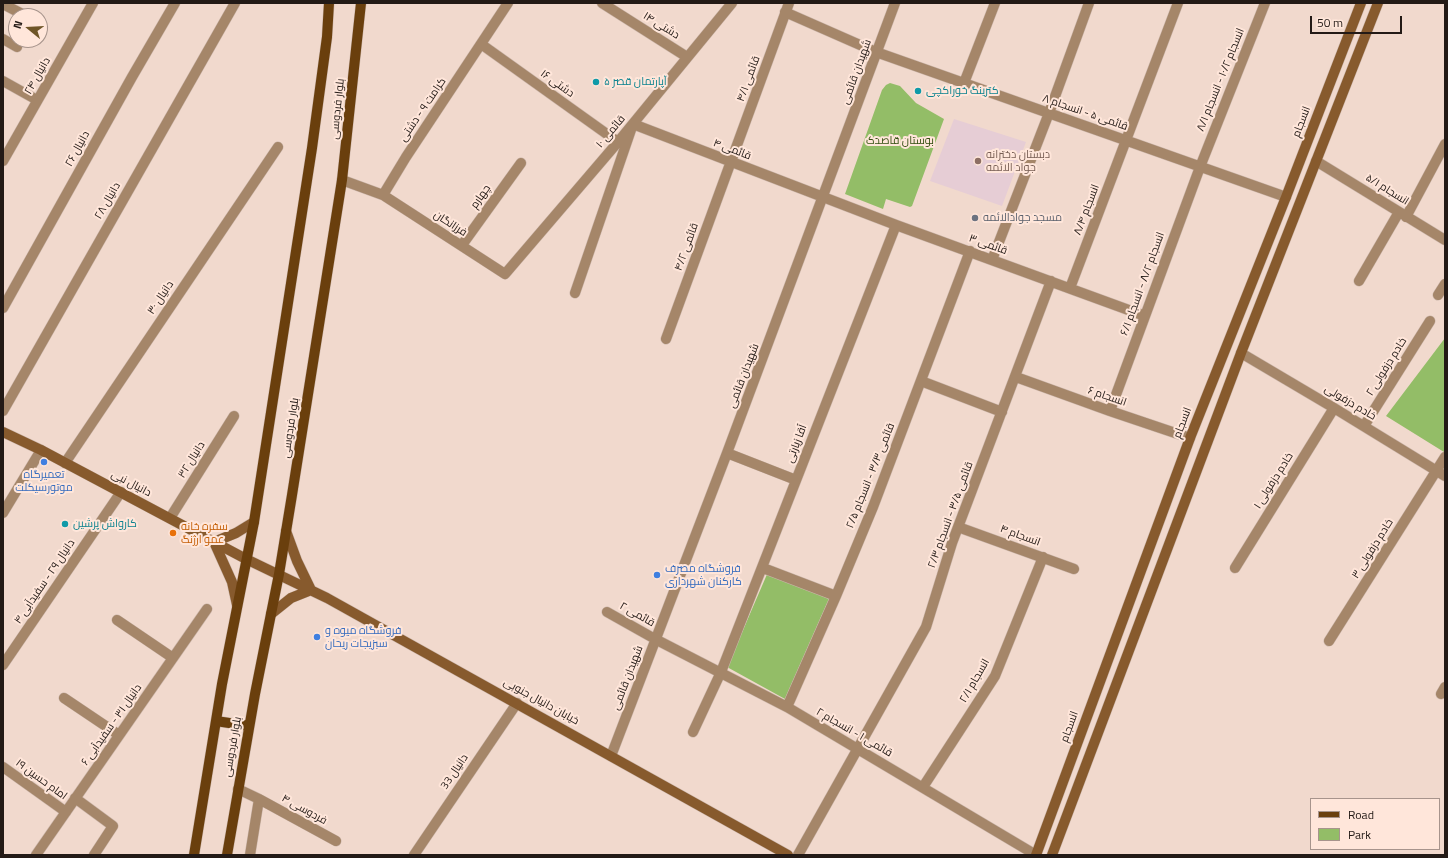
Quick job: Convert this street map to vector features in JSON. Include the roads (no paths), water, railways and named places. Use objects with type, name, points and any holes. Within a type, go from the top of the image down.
[{"type":"main road","name":"بلوار فردوسی","points":[[194,855],[216,721],[254,522],[312,148],[329,3]]},
{"type":"main road","name":"بلوار فردوسی","points":[[227,855],[249,726],[279,574],[342,180],[361,3]]},
{"type":"main road","name":"انسجام","points":[[1036,855],[1190,438],[1361,3]]},
{"type":"main road","points":[[1052,855],[1241,353],[1378,3]]},
{"type":"main road","name":"دانیال نبی","points":[[3,432],[41,450],[246,559],[279,574]]},
{"type":"main road","points":[[237,606],[232,582],[214,542],[236,533],[254,522]]},
{"type":"main road","points":[[271,614],[291,598],[311,590],[297,561],[286,531]]},
{"type":"main road","name":"خیابان دانیال جنوبی","points":[[279,574],[327,598],[788,855]]},
{"type":"main road","points":[[216,721],[249,726]]},
{"type":"street","name":"دانیال ۲۴","points":[[3,161],[93,3]]},
{"type":"street","name":"دانیال ۲۶","points":[[3,308],[175,3]]},
{"type":"street","name":"دانیال ۲۸","points":[[3,411],[235,3]]},
{"type":"street","name":"کرامت ۹ - دشتی","points":[[383,195],[406,157],[508,3]]},
{"type":"street","name":"دشتی ۱۴","points":[[602,3],[688,57]]},
{"type":"street","name":"قائمی ۱۰","points":[[505,274],[618,142],[732,3]]},
{"type":"street","name":"شهیدان قائمی","points":[[611,756],[727,453],[895,3]]},
{"type":"street","points":[[964,83],[995,3]]},
{"type":"street","points":[[992,260],[1090,3]]},
{"type":"street","name":"انسجام ۸/۴","points":[[1070,288],[1127,141],[1178,3]]},
{"type":"street","name":"انسجام ۱۰/۲ - انسجام ۸/۱","points":[[1200,166],[1265,3]]},
{"type":"street","name":"قائمی ۵ - انسجام ۸","points":[[787,8],[876,52],[1286,197]]},
{"type":"street","name":"قائمی ۴/۱","points":[[731,163],[787,8]]},
{"type":"street","name":"دشتی ۱۶","points":[[481,44],[618,142]]},
{"type":"street","points":[[3,81],[38,100]]},
{"type":"street","points":[[575,293],[633,124]]},
{"type":"street","name":"قائمی ۴","points":[[633,124],[823,198]]},
{"type":"street","points":[[1359,281],[1403,214],[1445,144]]},
{"type":"street","name":"دانیال ۳۰","points":[[65,463],[278,147]]},
{"type":"street","name":"انسجام ۵/۱","points":[[1316,161],[1445,240]]},
{"type":"street","name":"چهارم","points":[[462,246],[521,163]]},
{"type":"street","name":"قائمی ۴/۲","points":[[666,339],[731,163]]},
{"type":"street","name":"انسجام ۸/۲ - انسجام ۶/۱","points":[[1110,411],[1200,166]]},
{"type":"street","points":[[342,180],[383,195]]},
{"type":"street","name":"فرزانگان","points":[[383,195],[505,274]]},
{"type":"street","name":"قائمی ۳","points":[[823,198],[1144,316]]},
{"type":"street","name":"آقا زیارتی","points":[[693,732],[721,672],[763,568],[896,225]]},
{"type":"street","name":"قائمی ۳/۳ - انسجام ۲/۵","points":[[787,707],[873,507],[970,251]]},
{"type":"street","name":"قائمی ۳/۵ - انسجام ۲/۳","points":[[798,855],[926,627],[958,527],[1016,377],[1051,281]]},
{"type":"street","points":[[1438,295],[1445,284]]},
{"type":"street","name":"خادم دزفولی ۲","points":[[1364,426],[1430,321]]},
{"type":"street","name":"خادم دزفولی","points":[[1241,353],[1441,473]]},
{"type":"street","name":"انسجام ۶","points":[[1016,377],[1190,438]]},
{"type":"street","points":[[921,381],[1002,412]]},
{"type":"street","name":"خادم دزفولی ۱","points":[[1235,568],[1334,408]]},
{"type":"street","name":"دانیال ۳۲","points":[[170,518],[234,416]]},
{"type":"street","points":[[3,513],[41,450]]},
{"type":"street","points":[[727,453],[796,480]]},
{"type":"street","name":"خادم دزفولی ۳","points":[[1329,640],[1441,473],[1445,457]]},
{"type":"street","name":"دانیال ۲۹ - سفیدآبی ۴","points":[[3,665],[121,492]]},
{"type":"street","name":"انسجام ۴","points":[[958,527],[1043,557],[1074,570]]},
{"type":"street","name":"انسجام ۲/۱","points":[[923,787],[995,676],[1043,557]]},
{"type":"street","points":[[763,568],[836,596]]},
{"type":"street","name":"دانیال ۳۱ - سفیدآبی ۶","points":[[36,855],[207,609]]},
{"type":"street","name":"قائمی ۲","points":[[606,612],[655,639]]},
{"type":"street","points":[[117,620],[173,658]]},
{"type":"street","name":"قائمی ۱ - انسجام ۲","points":[[655,639],[787,707],[1036,855]]},
{"type":"street","points":[[64,698],[119,735]]},
{"type":"street","name":"دانیال 33","points":[[414,855],[517,703]]},
{"type":"street","name":"امام حسین ۱۹","points":[[3,767],[66,812]]},
{"type":"street","name":"فردوسی ۴","points":[[238,789],[336,842]]},
{"type":"street","points":[[75,798],[113,826],[94,855]]},
{"type":"street","points":[[250,855],[259,799]]},
{"type":"place","name":"آپارتمان قصر ۵","points":[[596,82]]},
{"type":"place","name":"کترینگ خوراکچی","points":[[918,91]]},
{"type":"place","name":"دبستان دخترانه جواد الائمه","points":[[978,161]]},
{"type":"place","name":"مسجد جوادالائمه","points":[[975,218]]},
{"type":"place","name":"تعمیرگاه موتورسیکلت","points":[[44,462]]},
{"type":"place","name":"کارواش پرشین","points":[[65,524]]},
{"type":"place","name":"سفره خانه عمو ارژنگ","points":[[173,533]]},
{"type":"place","name":"فروشگاه مصرف کارکنان شهرداری","points":[[657,575]]},
{"type":"place","name":"فروشگاه میوه و سبزیجات ریحان","points":[[317,637]]},
{"type":"park label","name":"بوستان قاصدک","points":[[900,141]]}]
